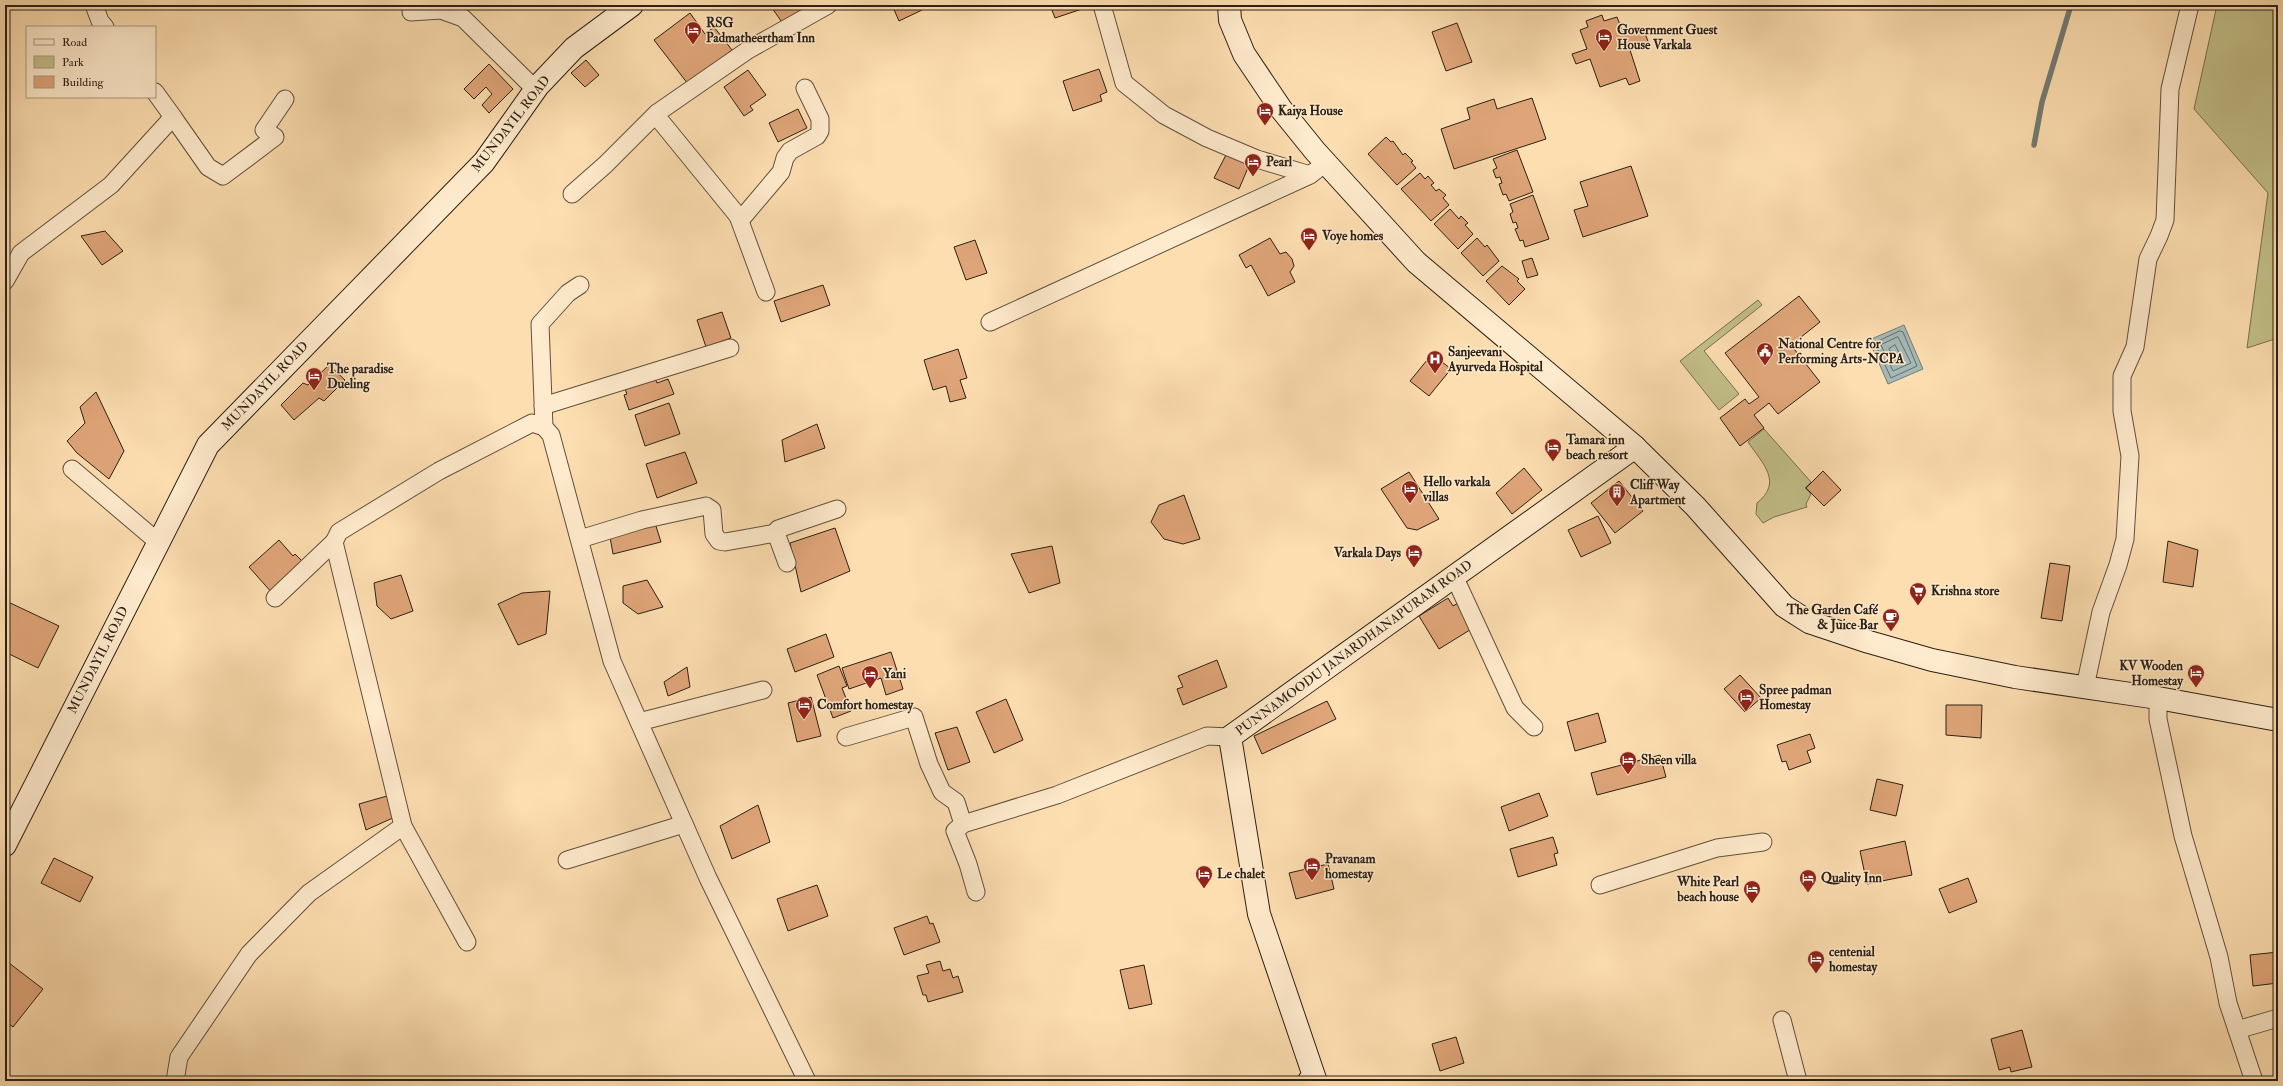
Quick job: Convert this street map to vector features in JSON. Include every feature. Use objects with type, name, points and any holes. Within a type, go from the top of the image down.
[{"type":"main road","name":"MUNDAYIL ROAD","points":[[5,845],[208,445],[484,162],[535,89],[574,48],[632,5]]},
{"type":"main road","points":[[1229,5],[1230,20],[1244,54],[1281,109],[1318,169],[1416,262],[1635,447],[1695,506],[1784,606],[1809,622],[1869,642],[1932,660],[2015,676],[2158,698],[2278,720]]},
{"type":"main road","name":"PUNNAMOODU JANARDHANAPURAM ROAD","points":[[1309,1081],[1315,1079],[1259,914],[1230,737],[1635,447]]},
{"type":"street","points":[[94,5],[100,21],[104,26]]},
{"type":"street","points":[[572,194],[605,165],[657,113],[748,50],[828,5]]},
{"type":"street","points":[[1102,5],[1124,83],[1164,115],[1207,138],[1257,159],[1318,169]]},
{"type":"street","points":[[2085,687],[2101,612],[2118,566],[2125,539],[2130,456],[2122,411],[2121,381],[2123,371],[2135,347],[2148,259],[2165,220],[2170,89],[2190,5]]},
{"type":"street","points":[[411,12],[441,10],[463,18],[535,89]]},
{"type":"street","points":[[738,216],[746,216],[781,172],[785,158],[790,151],[817,136],[820,131],[820,119],[805,88]]},
{"type":"street","points":[[156,93],[208,167],[223,176],[275,137],[264,130],[286,99]]},
{"type":"street","points":[[657,113],[658,118],[738,216],[766,292]]},
{"type":"street","points":[[5,281],[21,253],[111,185],[173,117]]},
{"type":"street","points":[[990,322],[1318,169]]},
{"type":"street","points":[[544,427],[540,324],[568,293],[580,285]]},
{"type":"street","points":[[543,406],[730,348]]},
{"type":"street","points":[[275,598],[334,542],[339,532],[439,471],[532,423],[544,427],[551,435],[612,661],[684,824],[779,1026],[807,1081]]},
{"type":"street","points":[[72,469],[158,542]]},
{"type":"street","points":[[580,539],[642,520],[706,506],[712,510],[714,534],[719,541],[725,542],[775,533],[778,529],[837,509]]},
{"type":"street","points":[[775,533],[779,538],[788,563]]},
{"type":"street","points":[[334,542],[403,826],[466,942]]},
{"type":"street","points":[[1454,576],[1514,708],[1534,727]]},
{"type":"street","points":[[639,722],[763,690]]},
{"type":"street","points":[[2158,698],[2158,719],[2183,836],[2219,957],[2228,1003],[2254,1081]]},
{"type":"street","points":[[846,737],[914,717],[929,764],[942,792],[956,802],[963,824]]},
{"type":"street","points":[[976,892],[968,864],[955,831],[963,824],[1056,795],[1207,736],[1230,737]]},
{"type":"street","points":[[567,860],[684,824]]},
{"type":"street","points":[[175,1081],[179,1057],[249,954],[309,893],[403,826]]},
{"type":"street","points":[[1600,886],[1717,848],[1763,842]]},
{"type":"street","points":[[2237,1030],[2278,1018]]},
{"type":"street","points":[[1782,1020],[1798,1081]]},
{"type":"green space","points":[[2217,5],[2278,5],[2278,338],[2247,348],[2268,193],[2194,109]]},
{"type":"green space","points":[[1758,300],[1762,305],[1704,351],[1739,394],[1719,410],[1680,361]]},
{"type":"green space","points":[[1764,429],[1811,482],[1805,488],[1811,494],[1806,504],[1807,507],[1774,517],[1763,523],[1756,514],[1757,503],[1765,495],[1769,488],[1770,480],[1764,465],[1748,442]]},
{"type":"water","points":[[1904,325],[1923,369],[1888,384],[1869,340]]},
{"type":"building","points":[[777,5],[807,5],[809,8],[784,25],[772,8]]},
{"type":"building","points":[[892,5],[919,5],[922,10],[899,21]]},
{"type":"building","points":[[1050,5],[1081,5],[1082,9],[1055,18]]},
{"type":"building","name":"RSG Padmatheertham Inn","points":[[690,13],[705,34],[714,27],[732,50],[688,84],[654,40]]},
{"type":"building","name":"Government Guest House Varkala","points":[[1602,15],[1604,21],[1617,17],[1624,35],[1643,28],[1649,44],[1630,50],[1640,81],[1629,85],[1626,78],[1600,87],[1590,59],[1576,64],[1572,54],[1587,49],[1580,30],[1588,27],[1586,21]]},
{"type":"building","points":[[1457,23],[1472,62],[1446,71],[1432,32]]},
{"type":"building","points":[[586,60],[599,75],[585,87],[571,73]]},
{"type":"building","points":[[489,64],[513,89],[489,113],[482,105],[492,94],[486,87],[474,99],[464,89]]},
{"type":"building","points":[[1099,69],[1107,92],[1100,95],[1102,101],[1073,111],[1063,81]]},
{"type":"building","points":[[748,70],[766,95],[750,106],[753,110],[744,116],[724,87]]},
{"type":"building","points":[[1532,98],[1546,139],[1454,169],[1441,129],[1470,119],[1467,108],[1494,99],[1497,109]]},
{"type":"building","points":[[798,109],[807,128],[778,142],[769,123]]},
{"type":"building","points":[[1386,137],[1391,142],[1393,141],[1403,155],[1405,153],[1413,161],[1411,162],[1416,168],[1397,185],[1368,154]]},
{"type":"building","points":[[1517,150],[1533,192],[1509,201],[1506,194],[1503,195],[1499,184],[1502,183],[1500,177],[1496,178],[1493,170],[1497,168],[1493,159]]},
{"type":"building","points":[[1227,153],[1250,163],[1239,189],[1214,178]]},
{"type":"building","points":[[1631,166],[1648,216],[1583,237],[1574,210],[1588,206],[1580,182]]},
{"type":"building","points":[[1420,173],[1425,179],[1428,176],[1434,183],[1431,185],[1436,191],[1439,189],[1446,195],[1443,198],[1449,205],[1431,221],[1401,189]]},
{"type":"building","points":[[1533,195],[1549,239],[1525,247],[1523,240],[1520,241],[1515,229],[1518,228],[1516,222],[1513,223],[1510,214],[1513,212],[1510,204]]},
{"type":"building","points":[[1450,209],[1459,219],[1461,216],[1468,223],[1465,225],[1473,234],[1458,249],[1434,224]]},
{"type":"building","points":[[105,231],[123,251],[102,265],[81,236]]},
{"type":"building","points":[[1270,238],[1280,254],[1286,252],[1292,259],[1294,266],[1290,272],[1295,282],[1268,296],[1251,265],[1246,268],[1239,255]]},
{"type":"building","points":[[1477,238],[1485,247],[1487,245],[1499,261],[1483,276],[1461,253]]},
{"type":"building","points":[[975,240],[987,273],[966,280],[954,247]]},
{"type":"building","points":[[1532,258],[1538,275],[1527,278],[1522,261]]},
{"type":"building","points":[[1502,266],[1519,279],[1517,281],[1525,289],[1509,305],[1486,281]]},
{"type":"building","points":[[823,285],[830,305],[781,322],[774,301]]},
{"type":"building","name":"National Centre for Performing Arts-NCPA","points":[[1799,296],[1820,322],[1791,345],[1820,382],[1778,414],[1769,403],[1754,415],[1764,428],[1740,446],[1720,418],[1745,399],[1749,404],[1759,397],[1725,353]]},
{"type":"building","points":[[722,312],[731,338],[706,347],[697,320]]},
{"type":"building","points":[[958,349],[967,378],[960,380],[966,398],[950,402],[946,386],[933,390],[924,360]]},
{"type":"building","points":[[1432,354],[1451,369],[1429,396],[1410,381]]},
{"type":"building","name":"The paradise Dueling","points":[[329,365],[345,380],[324,401],[319,398],[294,420],[281,405],[303,383],[308,385]]},
{"type":"building","points":[[655,378],[657,383],[668,379],[674,394],[629,410],[624,395],[627,394],[625,389]]},
{"type":"building","points":[[96,392],[124,451],[109,479],[77,453],[67,441],[85,423],[80,407]]},
{"type":"building","points":[[669,403],[680,434],[645,446],[635,415]]},
{"type":"building","points":[[817,424],[825,448],[785,462],[782,440]]},
{"type":"building","points":[[685,452],[697,483],[657,498],[646,464]]},
{"type":"building","points":[[1524,468],[1542,490],[1512,514],[1496,493]]},
{"type":"building","points":[[1823,471],[1841,490],[1824,506],[1806,488]]},
{"type":"building","name":"Hello varkala villas","points":[[1409,472],[1439,519],[1417,530],[1407,528],[1381,489]]},
{"type":"building","name":"Cliff Way Apartment","points":[[1619,481],[1643,511],[1615,533],[1591,503]]},
{"type":"building","points":[[1184,495],[1200,539],[1183,544],[1164,539],[1151,522],[1159,505]]},
{"type":"building","points":[[1598,516],[1611,543],[1581,557],[1568,530]]},
{"type":"building","points":[[655,523],[661,542],[613,554],[610,537]]},
{"type":"building","points":[[835,528],[850,571],[801,592],[790,543]]},
{"type":"building","points":[[279,540],[293,556],[295,554],[306,565],[273,594],[249,567]]},
{"type":"building","points":[[2168,541],[2198,550],[2193,587],[2163,582]]},
{"type":"building","points":[[1052,546],[1060,583],[1029,593],[1011,554]]},
{"type":"building","points":[[2050,563],[2070,566],[2062,621],[2041,618]]},
{"type":"building","points":[[401,575],[413,611],[391,619],[377,606],[374,583]]},
{"type":"building","points":[[647,580],[663,607],[638,614],[623,603],[623,586]]},
{"type":"building","points":[[550,591],[546,634],[518,645],[498,604],[522,593]]},
{"type":"building","points":[[1448,598],[1453,606],[1458,603],[1473,628],[1439,649],[1419,616]]},
{"type":"building","points":[[6,601],[59,626],[38,668],[5,652]]},
{"type":"building","points":[[826,634],[834,657],[795,672],[787,649]]},
{"type":"building","points":[[891,652],[903,689],[886,695],[881,678],[849,689],[842,668]]},
{"type":"building","points":[[1217,660],[1227,687],[1183,705],[1177,689],[1183,687],[1178,676]]},
{"type":"building","points":[[839,666],[847,686],[842,688],[851,711],[833,718],[817,675]]},
{"type":"building","points":[[687,667],[690,687],[668,696],[664,682]]},
{"type":"building","points":[[1740,675],[1761,698],[1745,712],[1724,689]]},
{"type":"building","name":"Comfort homestay","points":[[811,697],[821,736],[797,742],[788,703]]},
{"type":"building","points":[[1006,699],[1023,740],[994,753],[976,712]]},
{"type":"building","points":[[1327,701],[1336,719],[1262,754],[1254,736]]},
{"type":"building","points":[[1946,705],[1982,705],[1981,738],[1946,735]]},
{"type":"building","points":[[1598,713],[1606,742],[1575,751],[1567,722]]},
{"type":"building","points":[[957,727],[970,762],[948,770],[935,733]]},
{"type":"building","points":[[1810,734],[1815,748],[1807,751],[1811,762],[1789,770],[1786,761],[1782,762],[1777,745]]},
{"type":"building","name":"Sheen villa","points":[[1660,755],[1666,777],[1597,795],[1591,773]]},
{"type":"building","points":[[1877,779],[1903,785],[1896,816],[1870,810]]},
{"type":"building","points":[[1539,793],[1548,816],[1509,831],[1501,807]]},
{"type":"building","points":[[387,796],[395,817],[366,830],[359,804]]},
{"type":"building","points":[[758,805],[770,842],[732,859],[720,826]]},
{"type":"building","points":[[1553,837],[1558,853],[1554,854],[1557,865],[1518,877],[1510,849]]},
{"type":"building","points":[[1905,841],[1912,875],[1867,884],[1860,851]]},
{"type":"building","points":[[54,858],[93,877],[80,902],[41,883]]},
{"type":"building","name":"Pravanam homestay","points":[[1328,864],[1334,889],[1296,899],[1289,873]]},
{"type":"building","points":[[1968,878],[1977,902],[1949,913],[1939,889]]},
{"type":"building","points":[[817,885],[828,916],[788,931],[777,899]]},
{"type":"building","points":[[927,916],[930,924],[933,923],[940,942],[904,955],[894,928]]},
{"type":"building","points":[[2278,952],[2278,983],[2253,986],[2250,955]]},
{"type":"building","points":[[940,961],[943,971],[950,969],[953,978],[958,976],[963,992],[928,1002],[926,995],[923,995],[917,976],[929,973],[926,965]]},
{"type":"building","points":[[9,963],[43,989],[13,1027],[5,1021],[5,968]]},
{"type":"building","points":[[1144,965],[1152,1004],[1129,1009],[1120,970]]},
{"type":"building","points":[[2022,1030],[2032,1067],[2011,1072],[2010,1067],[1999,1070],[1991,1039]]},
{"type":"building","points":[[1456,1037],[1464,1063],[1440,1071],[1432,1044]]},
{"type":"waterway","points":[[2034,145],[2042,102],[2071,5]]},
{"type":"place","name":"RSG Padmatheertham Inn","points":[[693,45]]},
{"type":"place","name":"Government Guest House Varkala","points":[[1604,52]]},
{"type":"place","name":"Kaiya House","points":[[1265,126]]},
{"type":"place","name":"Pearl","points":[[1253,177]]},
{"type":"place","name":"Voye homes","points":[[1309,251]]},
{"type":"place","name":"National Centre for Performing Arts-NCPA","points":[[1765,366]]},
{"type":"place","name":"Sanjeevani Ayurveda Hospital","points":[[1435,374]]},
{"type":"place","name":"The paradise Dueling","points":[[314,391]]},
{"type":"place","name":"Tamara inn beach resort","points":[[1553,462]]},
{"type":"place","name":"Hello varkala villas","points":[[1410,504]]},
{"type":"place","name":"Cliff Way Apartment","points":[[1617,507]]},
{"type":"place","name":"Varkala Days","points":[[1414,568]]},
{"type":"place","name":"Krishna store","points":[[1918,606]]},
{"type":"place","name":"The Garden Café & Juice Bar","points":[[1891,632]]},
{"type":"place","name":"KV Wooden Homestay","points":[[2196,688]]},
{"type":"place","name":"Yani","points":[[870,689]]},
{"type":"place","name":"Spree padman Homestay","points":[[1746,712]]},
{"type":"place","name":"Comfort homestay","points":[[804,720]]},
{"type":"place","name":"Sheen villa","points":[[1628,775]]},
{"type":"place","name":"Pravanam homestay","points":[[1312,881]]},
{"type":"place","name":"Le chalet","points":[[1204,889]]},
{"type":"place","name":"Quality Inn","points":[[1808,893]]},
{"type":"place","name":"White Pearl beach house","points":[[1752,904]]},
{"type":"place","name":"centenial homestay","points":[[1816,974]]}]
